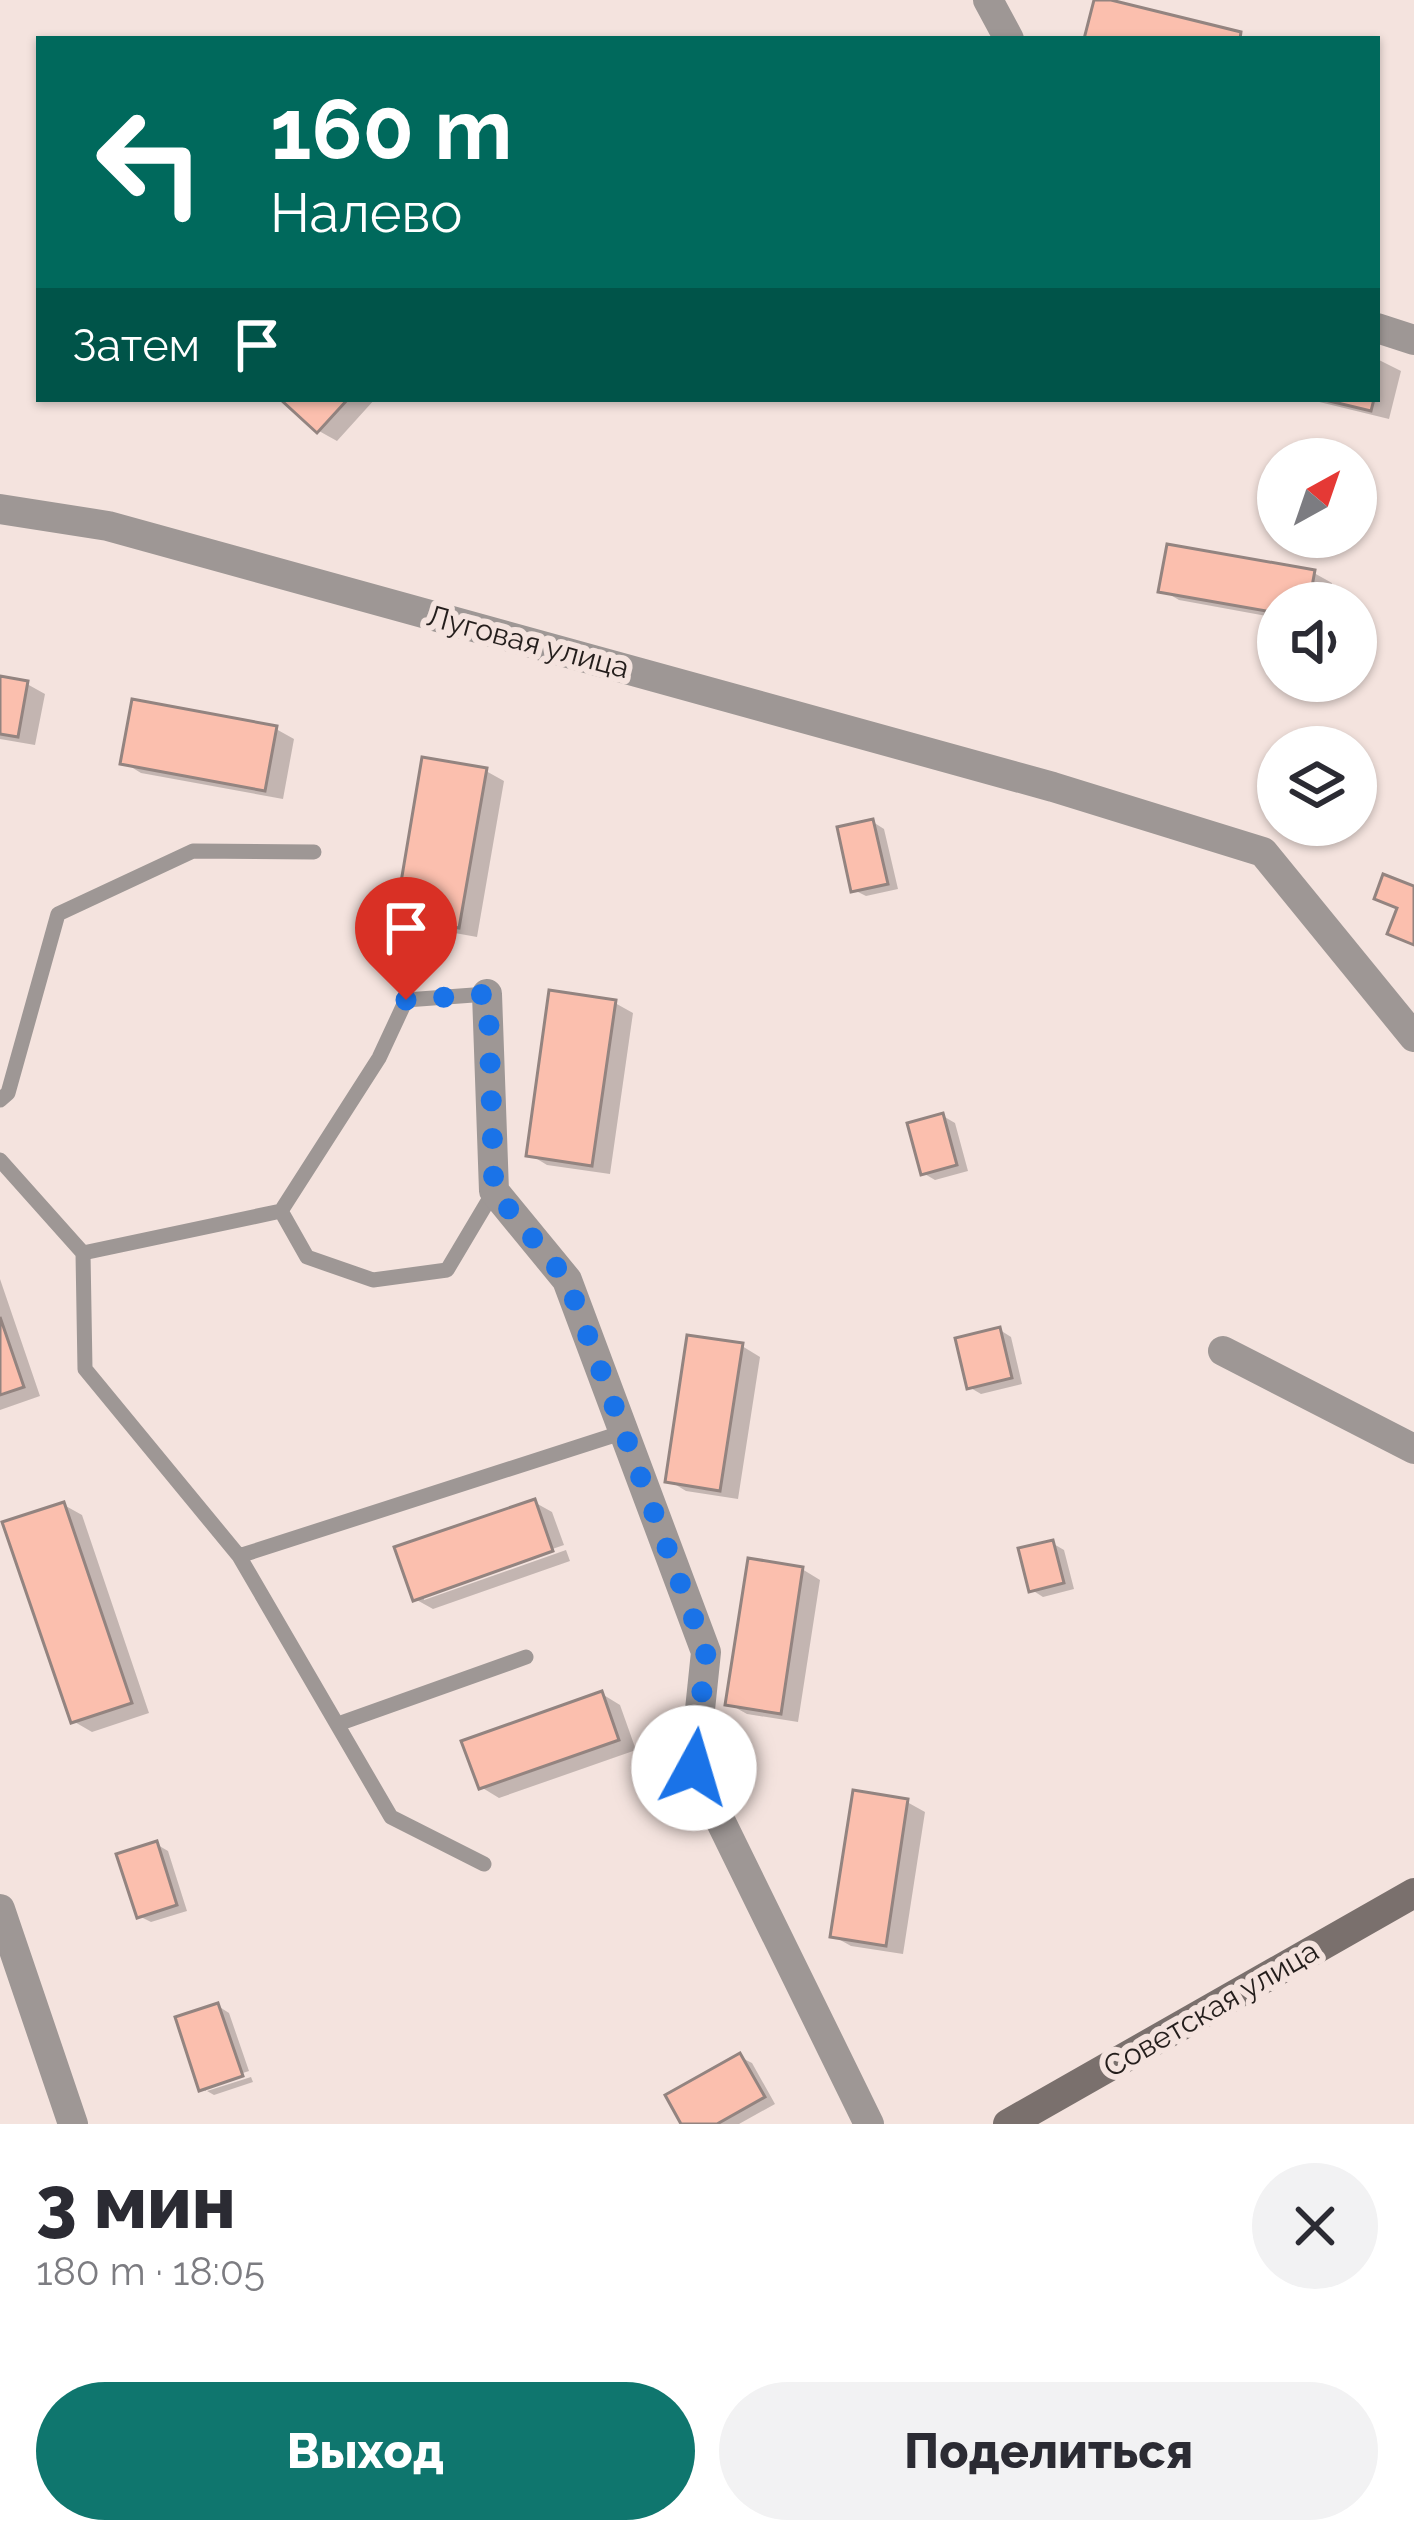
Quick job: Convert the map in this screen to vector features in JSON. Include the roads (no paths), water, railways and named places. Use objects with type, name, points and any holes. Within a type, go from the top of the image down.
[{"type":"street","points":[[988,0],[1008,36]]},
{"type":"street","points":[[1380,329],[1414,340]]},
{"type":"street","name":"Луговая улица","points":[[0,509],[108,526],[1053,787],[1263,852],[1414,1037]]},
{"type":"street","points":[[488,994],[494,1191],[567,1280],[706,1652],[694,1768],[869,2124]]},
{"type":"street","points":[[1222,1351],[1414,1450]]},
{"type":"street","name":"Советская улица","points":[[1008,2124],[1414,1893]]},
{"type":"street","points":[[0,1909],[74,2124]]},
{"type":"lane","points":[[0,1100],[8,1093],[58,914],[193,851],[314,852]]},
{"type":"lane","points":[[83,1252],[281,1210],[379,1058],[406,1000],[488,994]]},
{"type":"lane","points":[[0,1160],[83,1252],[85,1369],[239,1556],[392,1817],[484,1864]]},
{"type":"lane","points":[[281,1210],[307,1257],[373,1280],[447,1270],[494,1191]]},
{"type":"lane","points":[[239,1556],[624,1432]]},
{"type":"lane","points":[[338,1724],[526,1657]]}]
